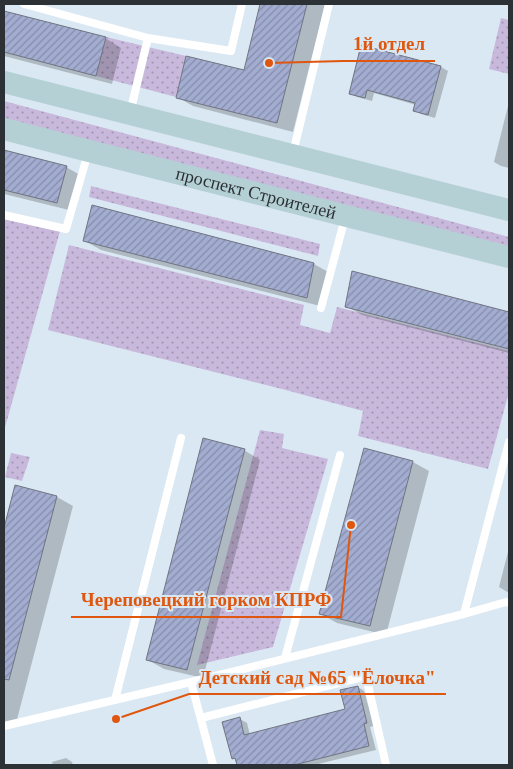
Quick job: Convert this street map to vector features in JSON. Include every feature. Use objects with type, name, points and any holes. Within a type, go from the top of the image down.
[{"type":"main road","points":[[4,82],[509,210]]},
{"type":"main road","name":"проспект Строителей","points":[[4,128],[509,258]]},
{"type":"lane","points":[[24,4],[148,38],[231,52],[242,4]]},
{"type":"lane","points":[[292,155],[328,4]]},
{"type":"lane","points":[[129,114],[148,38]]},
{"type":"lane","points":[[4,215],[66,229],[89,151]]},
{"type":"lane","points":[[321,308],[345,216]]},
{"type":"lane","points":[[115,700],[181,438]]},
{"type":"lane","points":[[464,614],[509,442]]},
{"type":"lane","points":[[285,658],[340,455]]},
{"type":"lane","points":[[4,726],[191,682],[506,602],[509,603]]},
{"type":"lane","points":[[201,718],[366,676],[386,765]]},
{"type":"lane","points":[[191,682],[213,765]]},
{"type":"shaded area","points":[[501,18],[509,20],[509,74],[489,69]]},
{"type":"shaded area","points":[[106,37],[186,56],[176,97],[96,76]]},
{"type":"shaded area","points":[[4,101],[509,237],[509,253],[4,122]]},
{"type":"shaded area","points":[[91,186],[320,244],[318,256],[89,197]]},
{"type":"shaded area","points":[[4,219],[60,231],[4,431]]},
{"type":"shaded area","points":[[69,245],[304,305],[300,325],[330,333],[337,307],[509,351],[509,392],[488,469],[358,436],[363,411],[48,330]]},
{"type":"shaded area","points":[[260,430],[284,434],[282,448],[328,459],[273,647],[197,665]]},
{"type":"shaded area","points":[[11,453],[30,457],[22,481],[5,477]]},
{"type":"building","points":[[260,4],[307,4],[277,123],[176,98],[186,56],[244,70]]},
{"type":"building","points":[[4,11],[106,37],[96,76],[4,52]]},
{"type":"building","points":[[361,45],[441,66],[428,115],[413,111],[415,103],[367,90],[365,98],[349,94]]},
{"type":"building","points":[[4,150],[67,166],[57,203],[4,190]]},
{"type":"building","points":[[92,205],[314,263],[307,298],[83,241]]},
{"type":"building","points":[[352,271],[509,312],[509,349],[345,307]]},
{"type":"building","points":[[203,438],[245,449],[187,670],[146,660]]},
{"type":"building","points":[[364,448],[413,461],[370,626],[319,614]]},
{"type":"building","points":[[15,485],[57,496],[9,680],[4,679],[4,528]]},
{"type":"building","points":[[358,686],[367,723],[364,724],[369,746],[294,765],[237,765],[235,758],[232,759],[222,722],[240,717],[244,735],[345,709],[340,690]]},
{"type":"place","name":"1й отдел","points":[[269,63]]},
{"type":"place","name":"Череповецкий горком КПРФ","points":[[351,525]]},
{"type":"place","name":"Детский сад №65 \"Ёлочка\"","points":[[116,719]]}]
